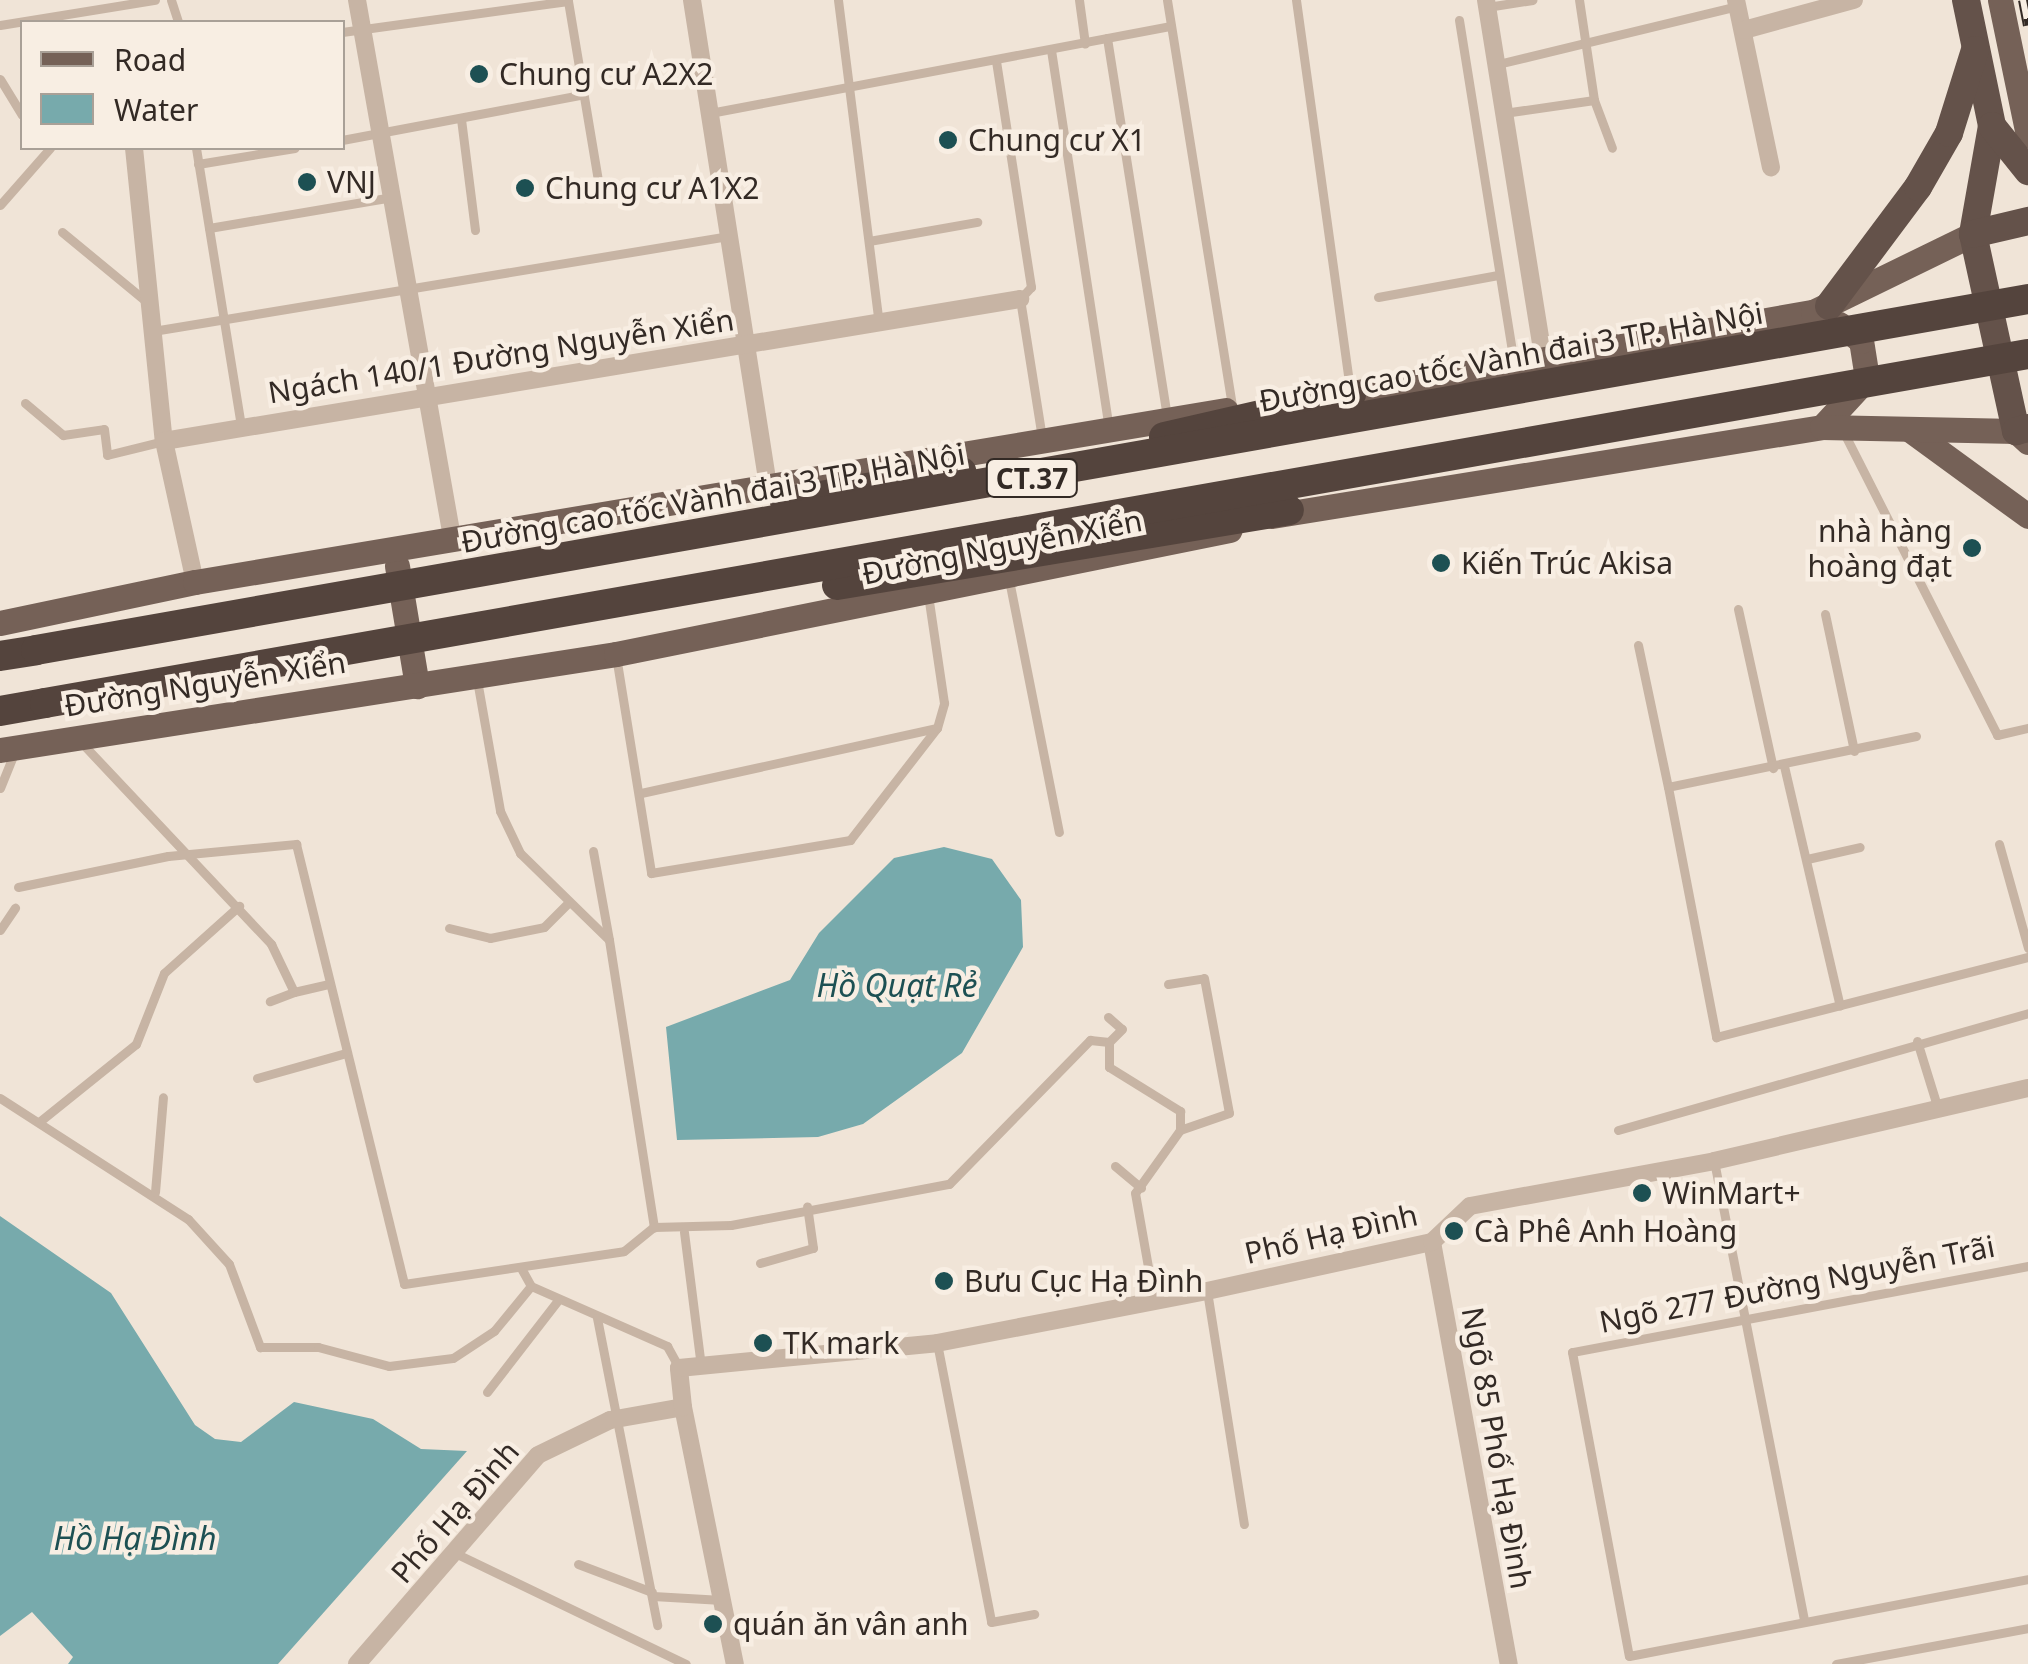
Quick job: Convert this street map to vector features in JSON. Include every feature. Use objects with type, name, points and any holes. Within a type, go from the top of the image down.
[{"type":"highway","points":[[1966,0],[1992,126],[1973,234],[2024,434]]},
{"type":"highway","points":[[1821,309],[1918,187],[1949,133],[1976,49]]},
{"type":"highway","points":[[1992,126],[2028,171]]},
{"type":"highway","points":[[1973,234],[2028,222]]},
{"type":"highway","name":"Đường cao tốc Vành đai 3 TP. Hà Nội","points":[[1,641],[36,650],[2028,299]]},
{"type":"highway","name":"CT.37","points":[[0,710],[2028,354]]},
{"type":"highway","points":[[36,650],[776,495],[1182,434],[1351,394]]},
{"type":"highway","points":[[45,703],[547,636],[1289,510]]},
{"type":"main road","points":[[2000,0],[2028,135]]},
{"type":"main road","points":[[1,641],[195,582],[776,495],[1042,438],[1515,367],[1821,309],[1973,234]]},
{"type":"main road","points":[[1821,309],[1856,335],[1868,365],[1860,396],[1832,428]]},
{"type":"main road","points":[[1,641],[399,580],[1694,354],[1706,331]]},
{"type":"main road","name":"Đường Nguyễn Xiển","points":[[8,748],[616,654],[1178,547],[1289,510],[1832,428],[2024,434]]},
{"type":"main road","points":[[1910,430],[2028,516]]},
{"type":"main road","points":[[394,552],[418,686]]},
{"type":"street","points":[[357,0],[454,542]]},
{"type":"street","points":[[692,0],[742,345],[776,495]]},
{"type":"street","points":[[1744,30],[1854,0]]},
{"type":"street","points":[[1737,3],[1770,167]]},
{"type":"street","points":[[1487,4],[1544,362]]},
{"type":"street","points":[[134,150],[164,440],[195,582]]},
{"type":"street","name":"Ngách 140/1 Đường Nguyễn Xiển","points":[[164,440],[427,393],[1020,299]]},
{"type":"street","name":"Phố Hạ Đình","points":[[678,1368],[937,1342],[1207,1291],[1432,1242],[1470,1206],[1714,1161],[2028,1088]]},
{"type":"street","name":"Ngõ 85 Phố Hạ Đình","points":[[1432,1242],[1508,1664]]},
{"type":"street","points":[[678,1368],[735,1664]]},
{"type":"street","name":"Phố Hạ Đình","points":[[357,1664],[538,1455],[610,1420],[683,1407]]},
{"type":"lane","points":[[26,20],[109,4],[155,0]]},
{"type":"lane","points":[[345,31],[568,0],[599,186]]},
{"type":"lane","points":[[838,0],[878,323]]},
{"type":"lane","points":[[1079,0],[1085,44]]},
{"type":"lane","points":[[1167,0],[1233,410]]},
{"type":"lane","points":[[1296,0],[1351,394]]},
{"type":"lane","points":[[1487,4],[1532,0]]},
{"type":"lane","points":[[1579,0],[1594,100],[1612,148]]},
{"type":"lane","points":[[1496,65],[1737,3]]},
{"type":"lane","points":[[1459,20],[1515,367]]},
{"type":"lane","points":[[710,113],[1171,26]]},
{"type":"lane","points":[[1108,38],[1168,418]]},
{"type":"lane","points":[[1051,50],[1109,427]]},
{"type":"lane","points":[[996,61],[1032,287],[1020,299],[1042,438]]},
{"type":"lane","points":[[0,79],[20,112]]},
{"type":"lane","points":[[345,140],[581,95]]},
{"type":"lane","points":[[1504,113],[1594,100]]},
{"type":"lane","points":[[460,119],[475,230]]},
{"type":"lane","points":[[0,205],[48,150]]},
{"type":"lane","points":[[196,150],[241,426]]},
{"type":"lane","points":[[198,164],[283,150]]},
{"type":"lane","points":[[209,228],[392,198]]},
{"type":"lane","points":[[869,242],[977,222]]},
{"type":"lane","points":[[62,232],[150,304]]},
{"type":"lane","points":[[150,332],[728,236]]},
{"type":"lane","points":[[1378,297],[1498,275]]},
{"type":"lane","name":"Ngách 140/1 Đường Nguyễn Xiển","points":[[25,403],[63,434],[104,429],[107,455],[164,440]]},
{"type":"lane","points":[[1832,428],[1997,735],[2028,728]]},
{"type":"lane","points":[[1009,579],[1059,832]]},
{"type":"lane","points":[[616,654],[652,873],[850,840],[937,728],[944,702],[928,596]]},
{"type":"lane","points":[[1738,610],[1806,859],[1840,1006]]},
{"type":"lane","points":[[1825,614],[1854,750]]},
{"type":"lane","points":[[1638,645],[1716,1037],[2028,957]]},
{"type":"lane","points":[[476,677],[500,811],[520,853],[609,940]]},
{"type":"lane","points":[[640,793],[937,728]]},
{"type":"lane","points":[[76,736],[181,854],[239,906],[294,992]]},
{"type":"lane","points":[[1668,787],[1916,736]]},
{"type":"lane","points":[[0,788],[8,748]]},
{"type":"lane","points":[[18,887],[181,854],[296,844],[404,1284],[624,1252],[654,1227],[684,1232],[807,1206],[949,1184],[1090,1040],[1109,1042]]},
{"type":"lane","points":[[1999,844],[2028,948]]},
{"type":"lane","points":[[1806,859],[1860,847]]},
{"type":"lane","points":[[593,850],[654,1227]]},
{"type":"lane","points":[[448,928],[490,938],[544,927],[569,902]]},
{"type":"lane","points":[[39,1122],[136,1044],[164,973],[239,906]]},
{"type":"lane","points":[[0,930],[15,908]]},
{"type":"lane","points":[[1154,1301],[1141,1188],[1180,1130],[1230,1113],[1204,978],[1168,984]]},
{"type":"lane","points":[[270,1001],[328,984]]},
{"type":"lane","points":[[1618,1130],[1918,1041],[2028,1013]]},
{"type":"lane","points":[[1108,1017],[1122,1029],[1109,1042],[1109,1068],[1174,1106],[1180,1130]]},
{"type":"lane","points":[[1918,1041],[1938,1108]]},
{"type":"lane","points":[[256,1078],[346,1053]]},
{"type":"lane","points":[[155,1192],[163,1097]]},
{"type":"lane","points":[[0,1098],[155,1192],[228,1264],[250,1333],[270,1349],[318,1347],[389,1366],[453,1358],[494,1330],[531,1286]]},
{"type":"lane","points":[[1714,1161],[1804,1618]]},
{"type":"lane","points":[[1116,1166],[1141,1188]]},
{"type":"lane","points":[[760,1263],[814,1248],[807,1206]]},
{"type":"lane","points":[[684,1232],[700,1366]]},
{"type":"lane","name":"Ngõ 277 Đường Nguyễn Trãi","points":[[2028,1266],[1746,1316],[1572,1352],[1629,1656],[1804,1618],[2028,1579]]},
{"type":"lane","points":[[521,1268],[531,1286],[667,1346],[678,1368]]},
{"type":"lane","points":[[1207,1291],[1244,1524]]},
{"type":"lane","points":[[487,1392],[558,1300]]},
{"type":"lane","points":[[597,1318],[610,1420],[657,1626]]},
{"type":"lane","points":[[937,1342],[991,1622],[1034,1614]]},
{"type":"lane","points":[[456,1554],[686,1664]]},
{"type":"lane","points":[[578,1564],[652,1594],[724,1600]]},
{"type":"lane","points":[[1836,1664],[2028,1628]]},
{"type":"water","name":"Hồ Quạt Rẻ","points":[[944,847],[992,859],[1021,900],[1023,947],[962,1053],[863,1124],[818,1137],[677,1140],[666,1027],[790,980],[819,933],[894,858]]},
{"type":"water","name":"Hồ Hạ Đình","points":[[0,1216],[111,1293],[195,1425],[215,1439],[241,1442],[294,1402],[373,1419],[421,1449],[467,1451],[278,1664],[68,1664],[73,1657],[32,1612],[0,1636]]},
{"type":"railway","points":[[2023,0],[2028,26]]},
{"type":"place","name":"Chung cư A2X2","points":[[479,74]]},
{"type":"place","name":"Chung cư X1","points":[[948,140]]},
{"type":"place","name":"VNJ","points":[[307,182]]},
{"type":"place","name":"Chung cư A1X2","points":[[525,188]]},
{"type":"place","name":"nhà hàng hoàng đạt","points":[[1972,548]]},
{"type":"place","name":"Kiến Trúc Akisa","points":[[1441,563]]},
{"type":"place","name":"WinMart+","points":[[1642,1193]]},
{"type":"place","name":"Cà Phê Anh Hoàng","points":[[1454,1231]]},
{"type":"place","name":"Bưu Cục Hạ Đình","points":[[944,1281]]},
{"type":"place","name":"TK mark","points":[[763,1343]]},
{"type":"place","name":"quán ăn vân anh","points":[[713,1624]]}]
